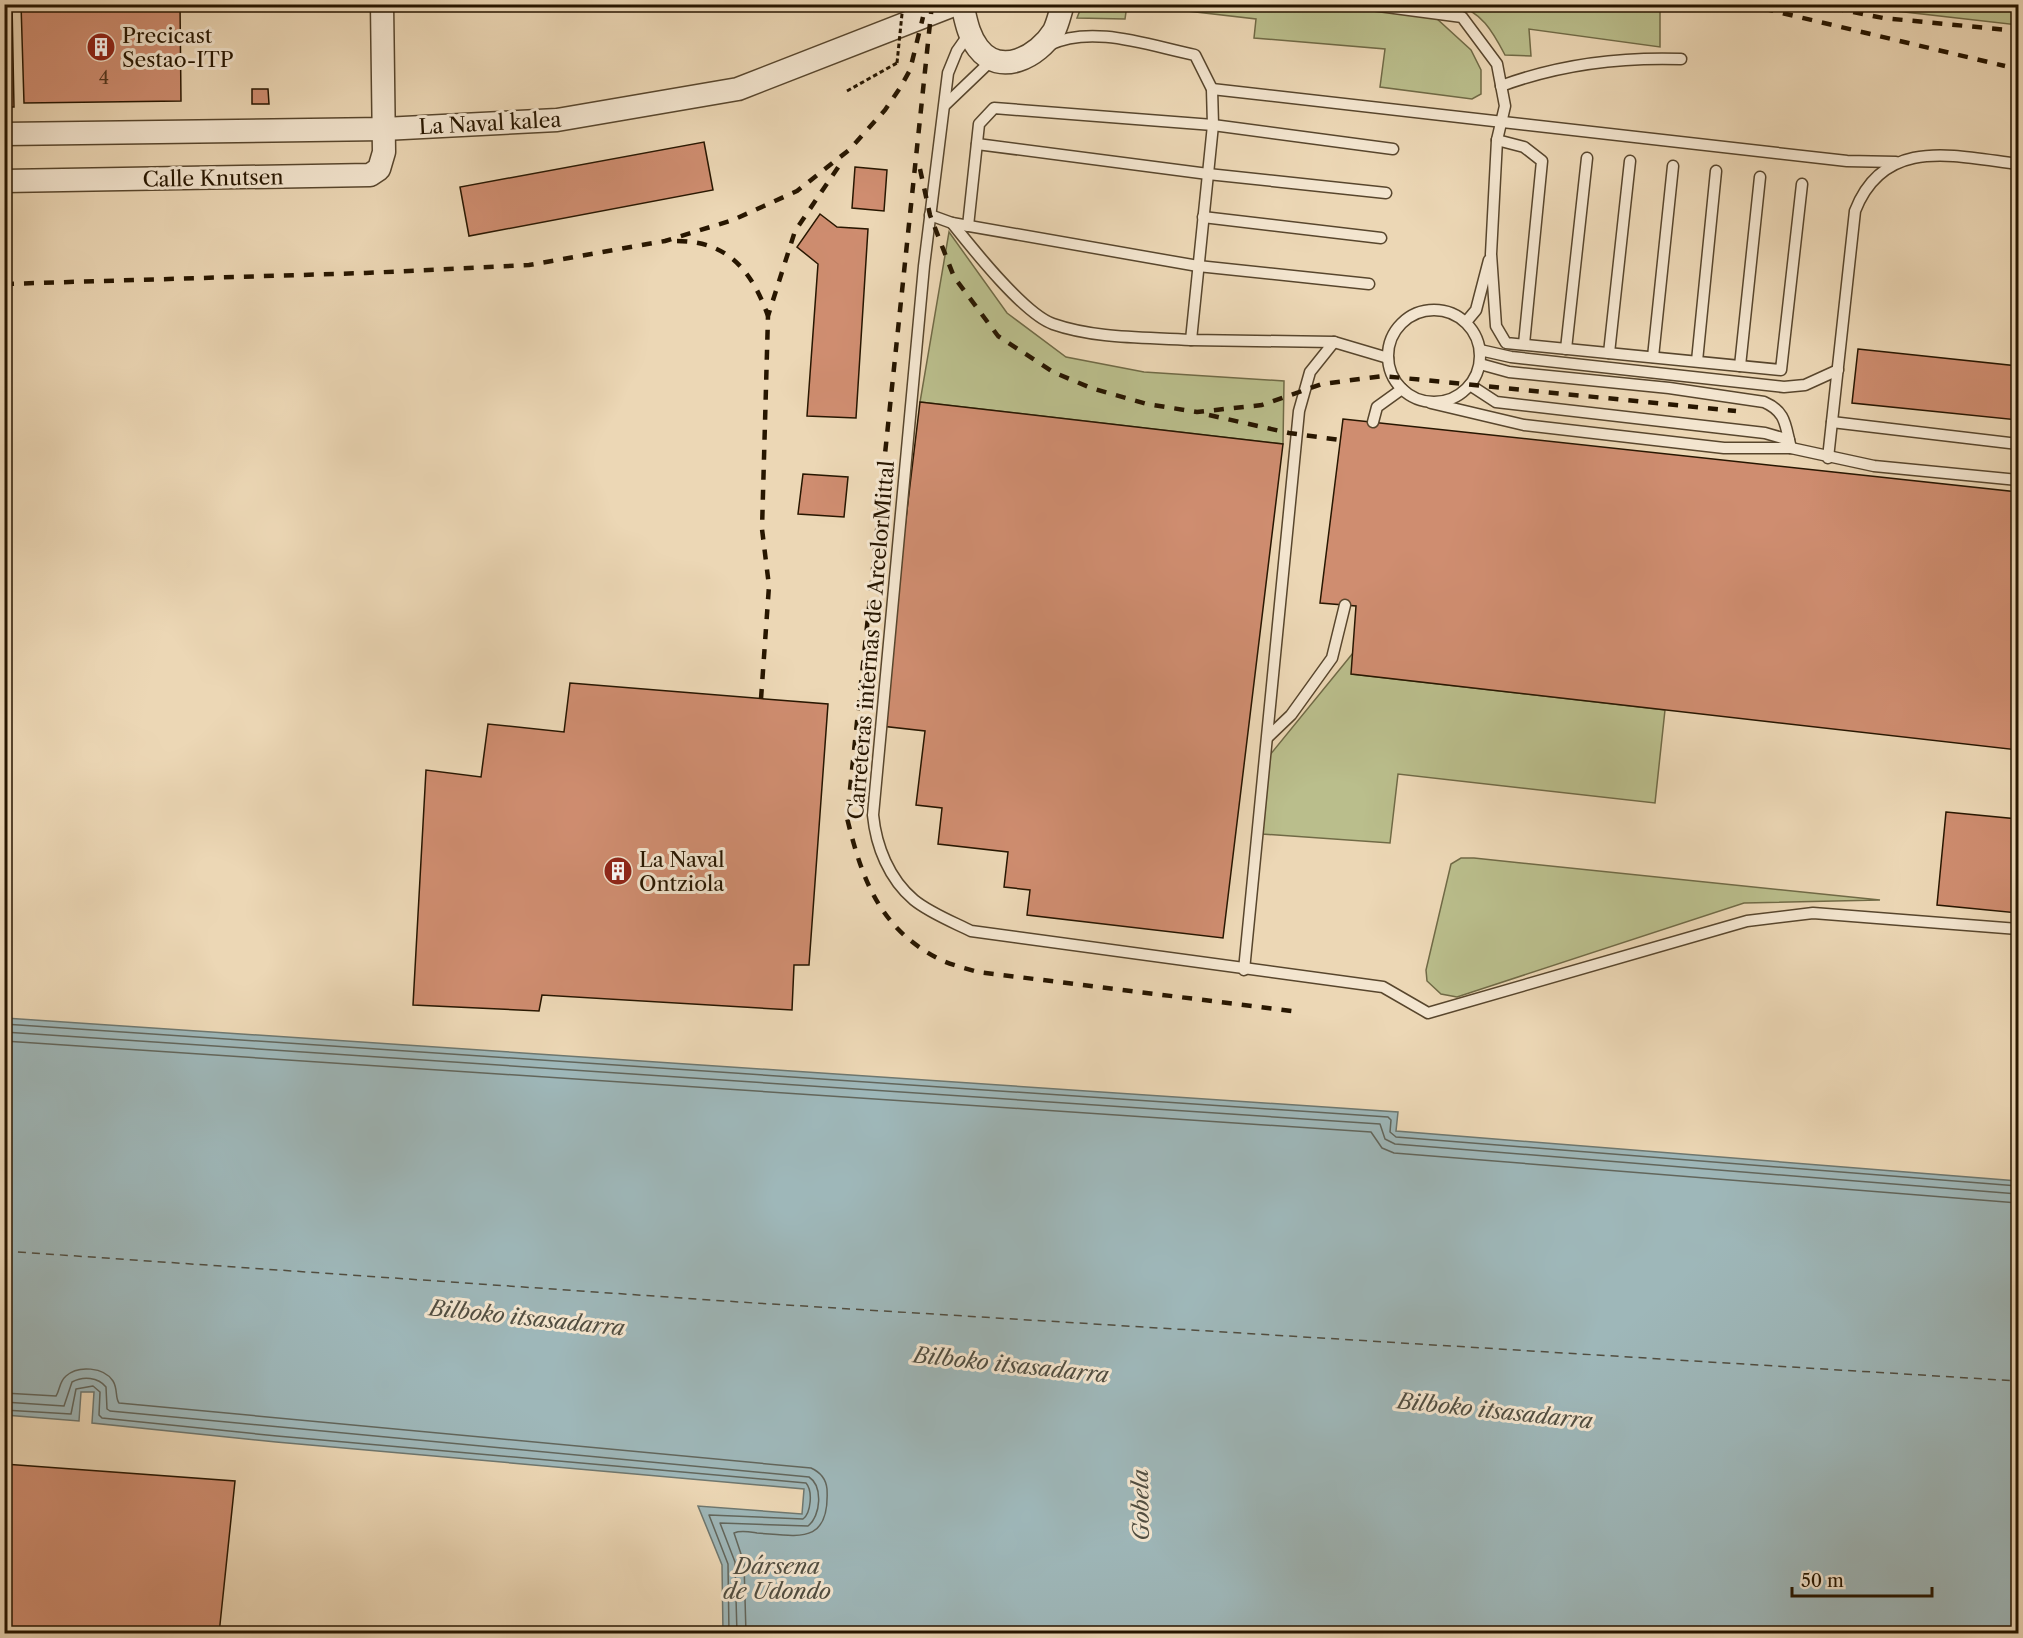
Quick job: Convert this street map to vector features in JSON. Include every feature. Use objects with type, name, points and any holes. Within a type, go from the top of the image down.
[{"type":"street","name":"Calle Knutsen","points":[[4,181],[370,175],[383,161],[382,4]]},
{"type":"street","name":"La Naval kalea","points":[[4,134],[384,129],[557,120],[738,89],[956,4]]},
{"type":"street","points":[[962,4],[969,33],[979,49],[992,60],[1014,63],[1038,51],[1054,30],[1063,4]]},
{"type":"lane","points":[[1364,4],[1462,17],[1497,64],[1504,106],[1497,140],[1491,254],[1496,326],[1506,343],[1781,370],[1802,184]]},
{"type":"lane","name":"Carreteras internas de ArcelorMittal","points":[[969,33],[957,51],[948,73],[930,215],[873,814],[881,853],[897,880],[915,901],[971,931],[1244,970],[1320,977],[1383,987],[1428,1013],[1747,921],[1813,913],[2019,929]]},
{"type":"lane","points":[[1038,51],[1061,40],[1103,36],[1196,56],[1212,89],[1213,125],[1191,340]]},
{"type":"lane","points":[[1501,86],[1554,69],[1591,62],[1681,59]]},
{"type":"lane","points":[[945,105],[992,60]]},
{"type":"lane","points":[[1212,89],[1846,161],[1896,162],[1938,154],[2019,164]]},
{"type":"lane","points":[[968,226],[979,124],[994,108],[1213,125],[1393,148]]},
{"type":"lane","points":[[1497,140],[1524,147],[1542,161],[1524,344]]},
{"type":"lane","points":[[977,144],[1208,174],[1386,193]]},
{"type":"lane","points":[[1566,349],[1587,158]]},
{"type":"lane","points":[[1609,353],[1630,161]]},
{"type":"lane","points":[[1828,458],[1855,211],[1861,195],[1872,180],[1896,162]]},
{"type":"lane","points":[[1653,357],[1673,166]]},
{"type":"lane","points":[[1697,362],[1716,171]]},
{"type":"lane","points":[[1740,366],[1760,177]]},
{"type":"lane","points":[[930,215],[952,223],[1197,266],[1369,284]]},
{"type":"lane","points":[[1203,217],[1381,238]]},
{"type":"lane","points":[[952,223],[983,264],[1022,302],[1051,324],[1096,334],[1191,340],[1334,342],[1388,358]]},
{"type":"lane","points":[[1466,322],[1476,310],[1491,254]]},
{"type":"lane","points":[[1431,403],[1453,398],[1470,385],[1480,364],[1480,350],[1466,322],[1441,310],[1422,311],[1404,321],[1392,338],[1388,358],[1396,383],[1412,397],[1431,403],[1524,425],[1724,448],[1790,444]]},
{"type":"lane","points":[[1244,970],[1299,411],[1310,372],[1334,342]]},
{"type":"lane","points":[[1480,350],[1511,357],[1784,387],[1805,385],[1838,370]]},
{"type":"lane","points":[[1480,364],[1509,372],[1669,388],[1764,402],[1778,408],[1783,416],[1790,444]]},
{"type":"lane","points":[[1470,385],[1496,402],[1765,433],[1828,458],[1874,466],[2019,480]]},
{"type":"lane","points":[[1373,422],[1377,407],[1402,389]]},
{"type":"lane","points":[[1832,422],[2019,444]]},
{"type":"lane","points":[[1268,737],[1291,715],[1332,658],[1345,605]]},
{"type":"path","points":[[847,91],[897,63],[903,4]]},
{"type":"green space","points":[[1327,4],[1436,18],[1471,50],[1481,70],[1481,94],[1472,99],[1380,87],[1385,49],[1254,38],[1256,19],[1135,5]]},
{"type":"green space","points":[[1862,4],[2018,5],[2018,25],[1861,7]]},
{"type":"green space","points":[[1082,5],[1127,5],[1125,19],[1077,18]]},
{"type":"green space","points":[[1454,5],[1660,5],[1660,47],[1529,29],[1531,56],[1505,55],[1491,30],[1479,17]]},
{"type":"green space","points":[[949,232],[1007,313],[1066,357],[1144,372],[1284,381],[1283,444],[920,402]]},
{"type":"green space","points":[[1353,653],[1352,674],[1665,710],[1655,803],[1398,774],[1390,843],[1262,834],[1265,761]]},
{"type":"green space","points":[[1461,858],[1880,900],[1744,903],[1457,997],[1441,994],[1427,981],[1426,970],[1451,864]]},
{"type":"water","points":[[5,1018],[1398,1112],[1396,1131],[2018,1181],[2018,1633],[723,1633],[722,1565],[698,1506],[802,1514],[804,1489],[276,1442],[92,1423],[94,1392],[81,1392],[79,1421],[5,1415]]},
{"type":"building","points":[[4,4],[12,4],[14,107],[4,107]]},
{"type":"building","name":"Precicast Sestao-ITP","points":[[21,4],[180,4],[181,101],[24,103]]},
{"type":"building","points":[[252,89],[268,89],[269,104],[252,104]]},
{"type":"building","points":[[704,142],[713,190],[469,236],[460,187]]},
{"type":"building","points":[[855,167],[887,170],[884,211],[852,208]]},
{"type":"building","points":[[820,214],[837,227],[868,229],[856,418],[807,416],[818,264],[797,247]]},
{"type":"building","points":[[1858,349],[2018,366],[2018,420],[1852,403]]},
{"type":"building","points":[[920,402],[1283,444],[1223,938],[1027,915],[1030,890],[1004,887],[1008,852],[938,844],[942,808],[916,805],[925,731],[881,726]]},
{"type":"building","points":[[1343,419],[2018,492],[2018,750],[1351,674],[1356,606],[1320,603]]},
{"type":"building","points":[[803,474],[848,477],[844,517],[798,514]]},
{"type":"building","name":"La Naval Ontziola","points":[[570,683],[828,704],[809,965],[794,965],[792,1010],[542,995],[539,1011],[413,1005],[426,770],[481,777],[488,724],[564,732]]},
{"type":"building","points":[[1946,812],[2018,819],[2018,913],[1937,905]]},
{"type":"building","points":[[4,1464],[235,1481],[219,1634],[4,1634]]},
{"type":"ferry route","points":[[4,1251],[754,1303],[2018,1381]]},
{"type":"railway","points":[[932,4],[847,818],[859,861],[876,900],[887,917],[918,947],[953,965],[978,972],[1300,1012]]},
{"type":"railway","points":[[1744,4],[2005,66]]},
{"type":"railway","points":[[1814,4],[1883,18],[2018,31]]},
{"type":"railway","points":[[4,284],[366,273],[529,265],[665,241],[733,220],[797,191],[849,150],[885,110],[900,88],[910,70],[923,17]]},
{"type":"railway","points":[[761,699],[769,586],[762,529],[768,316],[795,231],[843,160]]},
{"type":"railway","points":[[920,169],[930,215],[954,277],[998,336],[1053,372],[1091,388],[1147,404],[1197,412],[1262,405],[1322,384],[1383,376],[1736,411]]},
{"type":"railway","points":[[677,241],[710,246],[736,262],[754,285],[768,316]]},
{"type":"railway","points":[[1209,415],[1289,433],[1340,440]]},
{"type":"place","name":"Precicast Sestao-ITP","points":[[101,47]]},
{"type":"place","name":"La Naval Ontziola","points":[[618,871]]},
{"type":"water label","name":"Bilboko itsasadarra","points":[[527,1318]]},
{"type":"water label","name":"Bilboko itsasadarra","points":[[1011,1365]]},
{"type":"water label","name":"Bilboko itsasadarra","points":[[1495,1411]]},
{"type":"water label","name":"Gobela","points":[[1141,1505]]},
{"type":"water label","name":"Dársena de Udondo","points":[[777,1578]]}]
